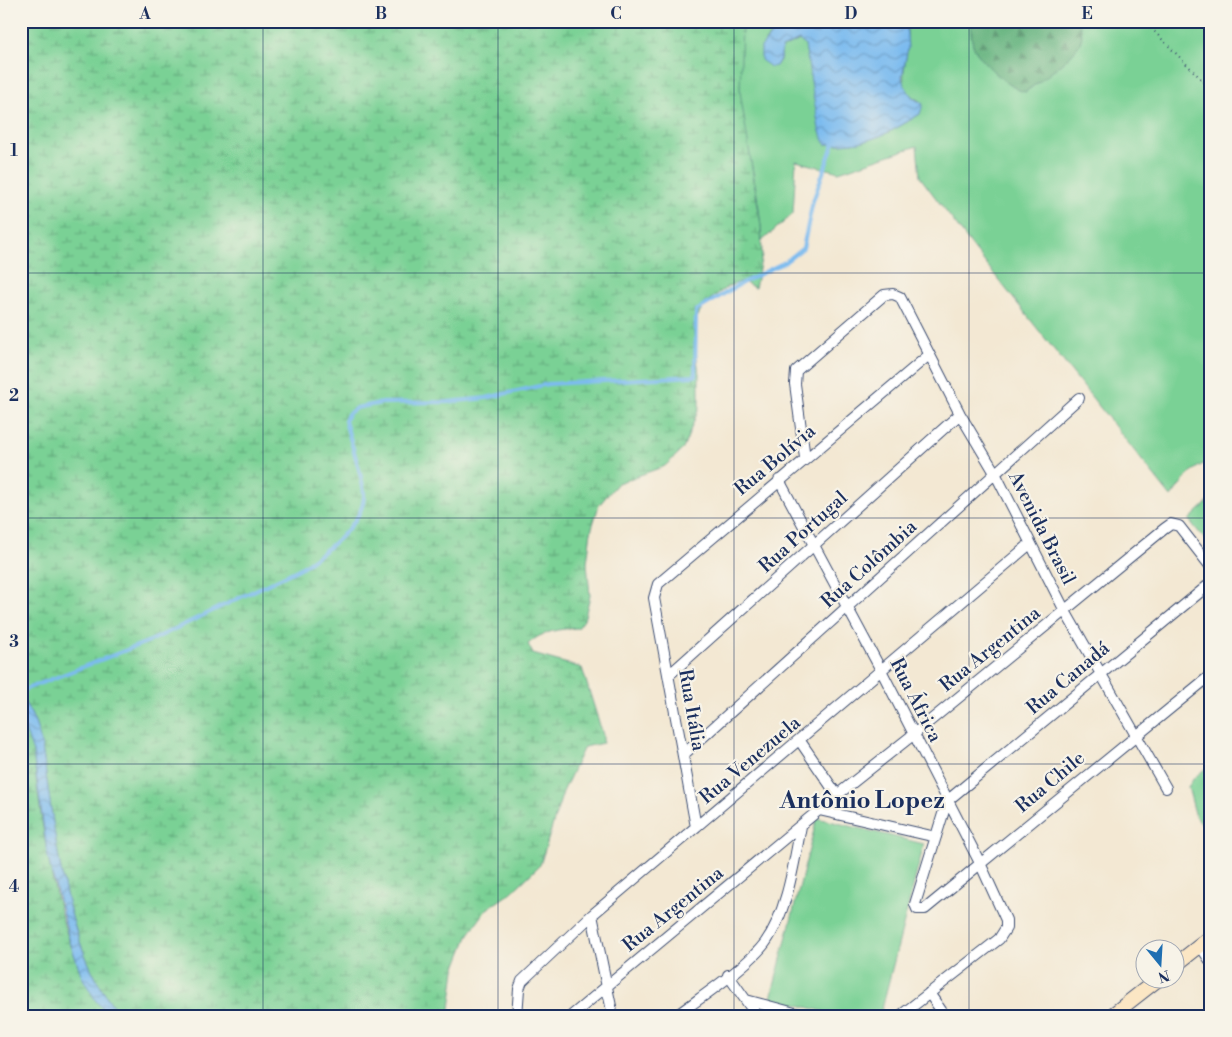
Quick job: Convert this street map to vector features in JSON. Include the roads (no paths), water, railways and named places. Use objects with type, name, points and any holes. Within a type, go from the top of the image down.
[{"type":"main road","points":[[1184,958],[1206,941]]},
{"type":"main road","points":[[1111,1016],[1144,990]]},
{"type":"street","name":"Avenida Brasil","points":[[806,458],[795,384],[798,368],[884,295],[893,294],[900,297],[960,414],[995,473],[1065,611],[1166,788]]},
{"type":"street","name":"Rua Bolívia","points":[[654,598],[655,589],[661,579],[929,355]]},
{"type":"street","name":"Rua Colômbia","points":[[683,756],[1079,398]]},
{"type":"street","name":"Rua Portugal","points":[[669,675],[960,414]]},
{"type":"street","name":"Rua África","points":[[779,480],[846,608],[882,670],[980,863],[1006,920],[1006,928],[999,939],[929,993]]},
{"type":"street","name":"Rua Argentina","points":[[571,1016],[837,795],[1171,524],[1179,526],[1211,567]]},
{"type":"street","name":"Rua Venezuela","points":[[517,1016],[519,989],[522,981],[592,915],[800,741],[1030,544]]},
{"type":"street","name":"Rua Canadá","points":[[948,800],[1211,583]]},
{"type":"street","name":"Rua Itália","points":[[654,598],[696,827]]},
{"type":"street","name":"Rua Chile","points":[[936,837],[915,904],[918,910],[925,909],[1136,734],[1211,675]]},
{"type":"street","points":[[800,741],[837,795]]},
{"type":"street","points":[[819,810],[936,837],[948,800]]},
{"type":"street","points":[[676,1016],[753,955],[770,934],[793,871],[801,826]]},
{"type":"street","points":[[592,915],[613,1016]]},
{"type":"street","points":[[1206,941],[1211,962]]},
{"type":"street","points":[[728,975],[757,1016]]},
{"type":"street","points":[[900,1016],[929,993],[945,1016]]},
{"type":"street","points":[[746,1000],[799,1015]]},
{"type":"water","points":[[776,21],[906,21],[908,48],[902,77],[904,85],[913,98],[923,104],[920,114],[876,138],[853,143],[825,144],[819,129],[805,45],[799,40],[782,48],[780,59],[776,66],[771,67],[761,60],[761,47],[776,29]]},
{"type":"water","points":[[21,698],[33,719],[40,741],[62,878],[78,938],[104,992],[121,1016],[109,1016],[96,1001],[82,977],[70,942],[48,858],[33,752],[21,718]]},
{"type":"waterway","points":[[21,691],[152,640],[299,569],[329,547],[349,528],[357,518],[362,507],[364,490],[345,421],[348,414],[356,408],[381,403],[448,402],[486,398],[548,384],[695,376],[696,311],[742,283],[785,262],[803,248],[813,201],[836,141]]},
{"type":"district","name":"Antônio Lopez","points":[[862,801]]}]
